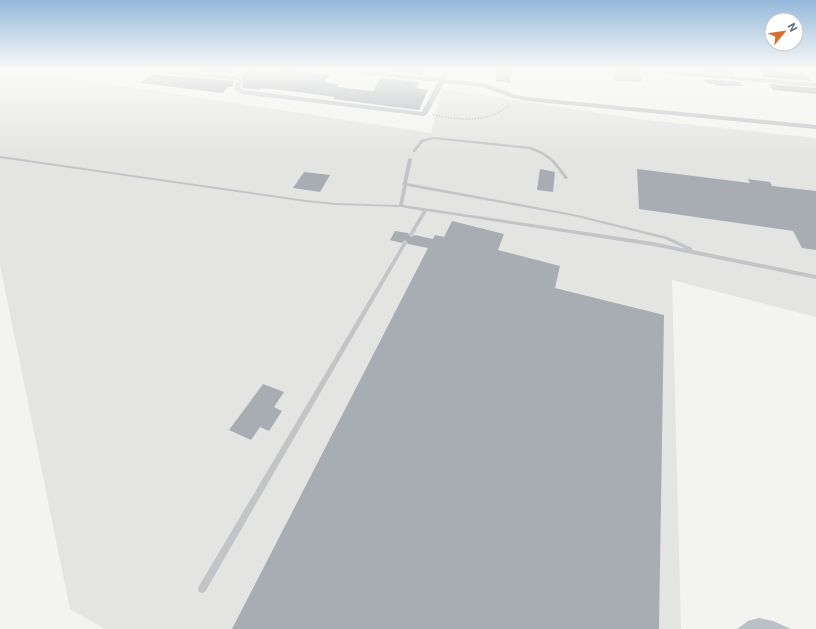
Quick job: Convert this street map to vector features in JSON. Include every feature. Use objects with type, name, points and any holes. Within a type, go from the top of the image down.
[{"type":"street","points":[[303,99],[424,114],[432,99]]},
{"type":"street","points":[[539,99],[816,127]]},
{"type":"lane","points":[[414,151],[422,141],[433,138],[530,148],[554,159],[566,178]]},
{"type":"lane","points":[[0,157],[306,201],[335,204],[401,206],[696,252],[816,277]]},
{"type":"lane","points":[[401,206],[410,159]]},
{"type":"lane","points":[[404,184],[580,217],[666,238],[696,252]]},
{"type":"lane","points":[[411,234],[426,210]]},
{"type":"lane","points":[[202,589],[405,243]]},
{"type":"path","points":[[424,114],[461,119],[486,117],[501,112],[513,99]]},
{"type":"shaded area","points":[[0,99],[210,99],[431,133],[439,99],[510,99],[646,120],[816,138],[816,317],[672,280],[681,629],[105,629],[70,609],[0,265]]},
{"type":"shaded area","points":[[759,618],[773,621],[791,629],[737,629],[748,621]]},
{"type":"building","points":[[336,99],[424,99],[419,110]]},
{"type":"building","points":[[540,169],[555,172],[553,192],[537,190]]},
{"type":"building","points":[[637,169],[750,183],[748,179],[770,182],[772,186],[816,191],[816,250],[802,248],[793,231],[639,209]]},
{"type":"building","points":[[304,172],[330,175],[320,192],[293,188]]},
{"type":"building","points":[[452,221],[504,234],[498,250],[560,266],[555,288],[664,315],[659,629],[232,629],[428,248],[408,244],[405,240],[402,243],[390,240],[395,231],[408,233],[411,237],[415,235],[433,239],[435,235],[444,237]]},
{"type":"building","points":[[263,384],[284,392],[274,407],[282,411],[269,431],[260,427],[251,440],[229,430]]}]
